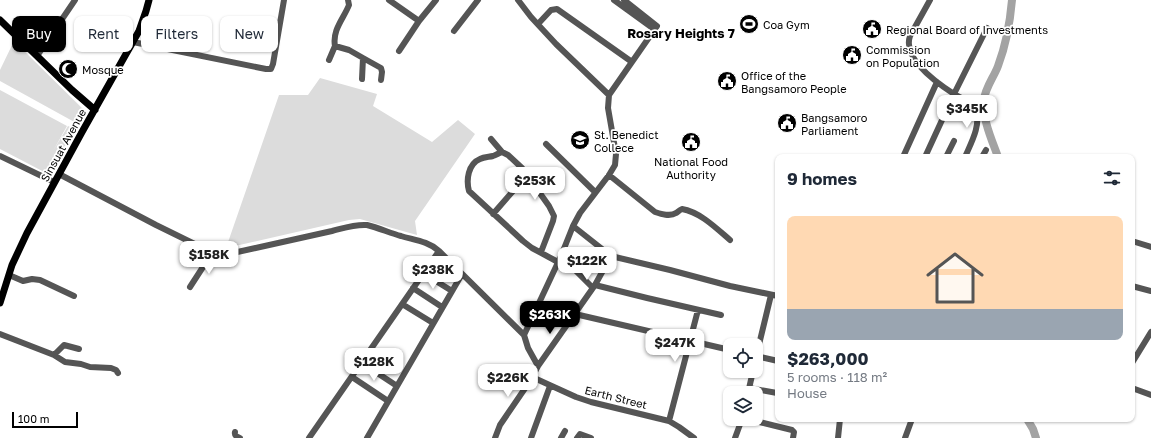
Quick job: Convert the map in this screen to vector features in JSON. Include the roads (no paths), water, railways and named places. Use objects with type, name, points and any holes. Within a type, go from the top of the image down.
[{"type":"main road","name":"Sinsuat Avenue","points":[[133,42],[144,19],[149,0]]},
{"type":"main road","points":[[0,20],[72,90],[95,110]]},
{"type":"main road","name":"Sinsuat Avenue","points":[[0,303],[9,275],[27,233],[127,52]]},
{"type":"street","points":[[37,56],[75,0]]},
{"type":"street","points":[[133,42],[271,69],[284,0]]},
{"type":"street","points":[[329,60],[335,46],[337,29],[349,5],[348,0]]},
{"type":"street","points":[[389,0],[419,21]]},
{"type":"street","points":[[399,51],[435,0]]},
{"type":"street","points":[[454,31],[478,0]]},
{"type":"street","points":[[518,0],[531,17],[580,68],[609,95]]},
{"type":"street","points":[[614,0],[656,27]]},
{"type":"street","points":[[624,0],[656,27]]},
{"type":"street","points":[[930,0],[908,41],[911,51],[919,66],[936,82],[973,105],[977,111],[977,129],[966,154]]},
{"type":"street","points":[[538,24],[551,10],[556,9],[632,62]]},
{"type":"street","points":[[524,335],[573,226],[580,213],[615,165],[616,160],[608,108],[609,95],[656,27]]},
{"type":"street","points":[[926,154],[986,28]]},
{"type":"street","points":[[335,46],[349,50],[381,68],[381,80]]},
{"type":"street","points":[[362,79],[363,58]]},
{"type":"street","points":[[904,154],[936,82]]},
{"type":"street","points":[[491,139],[502,152],[508,155],[522,168],[549,206],[554,217],[542,252]]},
{"type":"street","points":[[948,154],[954,141]]},
{"type":"street","points":[[546,144],[595,192]]},
{"type":"street","points":[[984,154],[986,150]]},
{"type":"street","points":[[502,152],[480,159],[471,166],[468,186],[470,193],[532,248],[559,259],[594,286],[721,315]]},
{"type":"street","points":[[0,156],[54,182]]},
{"type":"street","points":[[59,174],[212,253],[224,255],[363,224],[432,245],[524,335],[528,348],[538,366]]},
{"type":"street","points":[[493,214],[527,175]]},
{"type":"street","points":[[609,175],[655,212],[670,215],[682,209],[690,211],[706,221],[730,240]]},
{"type":"street","points":[[573,226],[611,256],[730,286],[775,296]]},
{"type":"street","points":[[1135,242],[1151,247]]},
{"type":"street","points":[[309,438],[439,251]]},
{"type":"street","points":[[190,287],[212,253]]},
{"type":"street","points":[[495,438],[500,425],[538,366],[594,286],[611,256]]},
{"type":"street","points":[[423,273],[452,292]]},
{"type":"street","points":[[367,438],[462,274]]},
{"type":"street","points":[[9,275],[23,281],[32,279],[40,280],[74,296]]},
{"type":"street","points":[[1135,287],[1151,291]]},
{"type":"street","points":[[413,288],[442,307]]},
{"type":"street","points":[[760,338],[771,295]]},
{"type":"street","points":[[402,304],[433,323]]},
{"type":"street","points":[[669,421],[698,310]]},
{"type":"street","points":[[575,314],[723,348]]},
{"type":"street","points":[[1135,358],[1151,332]]},
{"type":"street","points":[[0,334],[54,355],[65,362],[111,368],[116,370],[118,373]]},
{"type":"street","points":[[54,355],[64,345],[79,349]]},
{"type":"street","points":[[763,358],[775,360]]},
{"type":"street","points":[[362,363],[397,386]]},
{"type":"street","points":[[352,377],[388,401]]},
{"type":"street","name":"Earth Street","points":[[532,377],[550,386],[591,402],[669,421],[694,438]]},
{"type":"street","points":[[531,438],[550,386]]},
{"type":"street","points":[[1135,389],[1151,395]]},
{"type":"street","points":[[763,392],[775,393]]},
{"type":"street","points":[[838,438],[840,422]]},
{"type":"street","points":[[905,438],[911,422]]},
{"type":"street","points":[[763,423],[792,430],[794,432],[793,438]]},
{"type":"street","points":[[735,438],[739,426]]},
{"type":"street","points":[[562,438],[565,431]]},
{"type":"street","points":[[235,432],[236,436],[240,438]]},
{"type":"street","points":[[577,438],[580,434],[591,438]]},
{"type":"waterway","points":[[997,154],[984,115],[984,100],[986,91],[1001,58],[1009,25],[1012,0]]},
{"type":"waterway","points":[[1029,422],[1036,438]]},
{"type":"place","name":"Coa Gym","points":[[749,24]]},
{"type":"place","name":"Regional Board of Investments","points":[[872,29]]},
{"type":"place","name":"Commission on Population","points":[[852,55]]},
{"type":"place","name":"Mosque","points":[[68,69]]},
{"type":"place","name":"Office of the Bangsamoro People","points":[[727,81]]},
{"type":"place","name":"Bangsamoro Parliament","points":[[787,123]]},
{"type":"place","name":"St. Benedict Collece","points":[[580,140]]},
{"type":"place","name":"National Food Authority","points":[[691,142]]},
{"type":"district","name":"Rosary Heights 7","points":[[681,33]]}]
